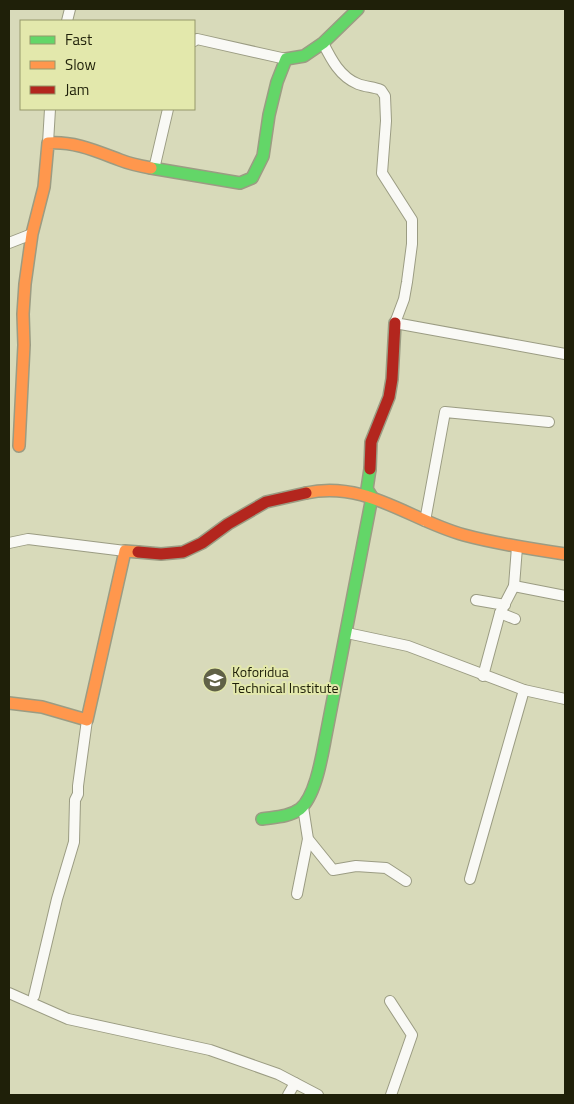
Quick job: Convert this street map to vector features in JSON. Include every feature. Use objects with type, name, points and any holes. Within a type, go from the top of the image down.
[{"type":"street","points":[[195,40],[197,39],[286,59],[304,56],[323,43],[358,9]]},
{"type":"street","points":[[262,819],[284,816],[302,807],[311,794],[347,633],[372,497],[367,489],[370,472],[371,442],[389,397],[392,379],[395,323],[404,299],[412,244],[412,220],[382,173],[386,121],[385,96],[381,90],[358,84],[346,77],[333,62],[323,43]]},
{"type":"street","points":[[48,143],[63,142],[94,149],[122,161],[154,169],[240,183],[252,178],[263,156],[269,115],[275,90],[286,59]]},
{"type":"street","points":[[19,446],[25,284],[32,234],[44,187],[50,110]]},
{"type":"street","points":[[154,169],[168,110]]},
{"type":"street","points":[[9,243],[32,234]]},
{"type":"street","points":[[395,323],[565,354]]},
{"type":"street","points":[[425,521],[445,412],[549,422]]},
{"type":"street","points":[[9,543],[28,538],[124,551],[161,554],[182,552],[202,543],[228,524],[266,502],[315,491],[343,490],[372,497],[425,521],[463,535],[517,547],[565,554]]},
{"type":"street","points":[[484,676],[502,609],[514,586],[517,547]]},
{"type":"street","points":[[34,996],[57,899],[74,842],[75,800],[78,794],[87,720],[124,551]]},
{"type":"street","points":[[514,586],[565,596]]},
{"type":"street","points":[[476,600],[502,609],[515,619]]},
{"type":"street","points":[[347,633],[408,646],[524,690],[565,699]]},
{"type":"street","points":[[470,879],[524,690]]},
{"type":"street","points":[[9,703],[42,707],[87,720]]},
{"type":"street","points":[[296,894],[308,839],[302,807]]},
{"type":"street","points":[[308,839],[333,870],[356,866],[386,868],[406,881]]},
{"type":"street","points":[[9,993],[68,1020],[210,1050],[278,1074],[318,1095]]},
{"type":"street","points":[[390,1001],[412,1035],[391,1095]]},
{"type":"street","points":[[288,1095],[295,1083]]},
{"type":"traffic: fast","points":[[151,168],[240,183],[252,178],[263,156],[269,115],[277,82],[286,59],[304,56],[323,43],[358,9]]},
{"type":"traffic: fast","points":[[262,819],[287,815],[300,809],[306,803],[318,775],[372,497],[367,489],[370,469]]},
{"type":"traffic: slow","points":[[19,446],[25,284],[32,234],[44,187],[48,143],[76,145],[128,163],[151,168]]},
{"type":"traffic: slow","points":[[306,493],[328,490],[348,492],[387,504],[464,535],[501,544],[565,554]]},
{"type":"traffic: slow","points":[[9,703],[42,707],[87,720],[125,551],[138,552]]},
{"type":"traffic: jam","points":[[370,469],[371,442],[389,397],[392,379],[395,323]]},
{"type":"traffic: jam","points":[[138,552],[161,554],[183,552],[202,543],[228,524],[266,502],[306,493]]},
{"type":"place","name":"Koforidua Technical Institute","points":[[215,680]]}]
